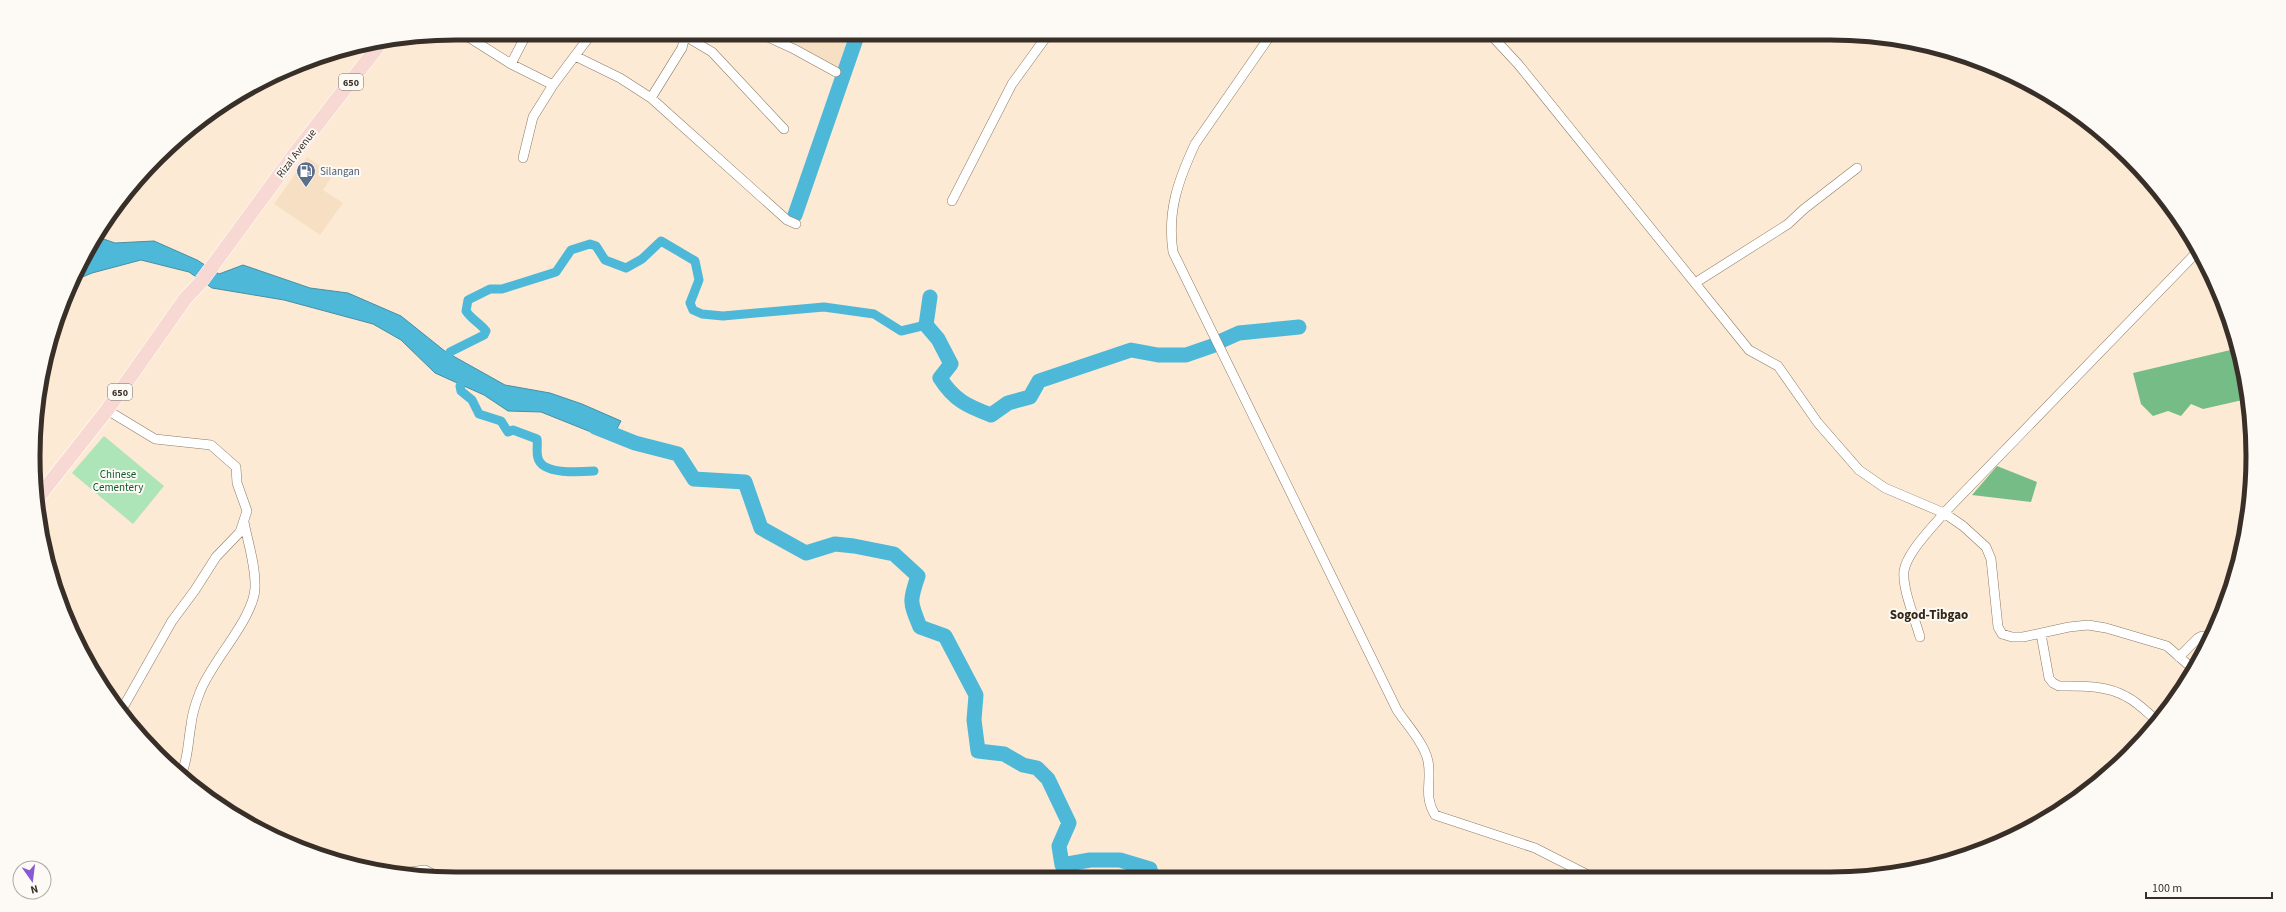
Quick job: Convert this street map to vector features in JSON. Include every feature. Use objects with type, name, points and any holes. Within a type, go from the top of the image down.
[{"type":"main road","name":"Rizal Avenue","points":[[107,410],[185,299],[200,283],[299,148],[377,48]]},
{"type":"main road","name":"650","points":[[42,493],[107,410]]},
{"type":"street","points":[[473,40],[511,64],[553,85]]},
{"type":"street","points":[[511,64],[524,40]]},
{"type":"street","points":[[523,158],[533,117],[553,85],[587,40]]},
{"type":"street","points":[[651,98],[682,48],[684,40]]},
{"type":"street","points":[[692,40],[712,52],[784,129]]},
{"type":"street","points":[[774,40],[836,72]]},
{"type":"street","points":[[952,201],[1012,84],[1044,40]]},
{"type":"street","points":[[1267,40],[1195,144],[1180,181],[1172,211],[1170,227],[1173,252],[1397,710],[1422,747],[1428,761],[1429,806],[1435,815],[1535,848],[1582,872]]},
{"type":"street","points":[[1496,40],[1518,64],[1749,350],[1778,366],[1818,423],[1859,470],[1886,488],[1944,513],[1963,526],[1986,547],[1991,560],[1998,627],[2002,634],[2012,637],[2041,634],[2069,627],[2088,625],[2106,628],[2167,646],[2189,666]]},
{"type":"street","points":[[575,56],[620,78],[651,98],[787,220],[796,224]]},
{"type":"street","points":[[1695,283],[1788,224],[1804,208],[1857,168]]},
{"type":"street","points":[[1920,637],[1907,590],[1904,572],[1912,554],[1944,513],[2194,255]]},
{"type":"street","points":[[107,410],[155,439],[211,445],[236,468],[238,483],[247,511],[240,532],[216,557],[195,590],[172,621],[124,706]]},
{"type":"street","points":[[183,770],[191,722],[200,692],[209,672],[233,638],[250,604],[255,589],[244,522]]},
{"type":"street","points":[[2041,634],[2049,678],[2053,683],[2059,686],[2099,688],[2114,691],[2128,697],[2153,718]]},
{"type":"street","points":[[2179,657],[2198,638],[2202,636],[2204,637]]},
{"type":"shaded area","points":[[779,40],[848,40],[837,70]]},
{"type":"shaded area","points":[[307,157],[333,175],[323,190],[343,203],[320,235],[274,204]]},
{"type":"green space","points":[[2232,350],[2242,400],[2203,409],[2191,404],[2181,416],[2168,411],[2153,416],[2141,404],[2133,373]]},
{"type":"green space","name":"Chinese Cementery","points":[[104,436],[164,486],[133,524],[72,473]]},
{"type":"green space","points":[[1997,466],[2037,482],[2031,502],[1972,495]]},
{"type":"water","points":[[102,238],[115,243],[154,241],[197,260],[219,274],[243,265],[310,288],[348,293],[401,316],[446,352],[505,385],[550,393],[582,404],[621,421],[611,440],[541,412],[508,411],[484,395],[435,373],[401,340],[373,324],[284,300],[212,288],[189,272],[141,260],[92,273],[80,278]]},
{"type":"waterway","points":[[795,215],[856,40]]},
{"type":"waterway","points":[[450,352],[484,335],[486,331],[466,311],[468,300],[490,289],[502,289],[556,272],[571,250],[590,244],[596,246],[605,260],[626,268],[642,259],[661,241],[695,261],[699,280],[690,303],[693,310],[702,314],[723,316],[824,307],[874,314],[901,331],[926,325]]},
{"type":"waterway","points":[[930,297],[926,325],[938,339],[951,364],[940,378],[950,392],[956,397],[975,409],[991,415],[1008,403],[1030,397],[1039,381],[1131,350],[1158,355],[1186,355],[1212,346]]},
{"type":"waterway","points":[[1221,341],[1239,333],[1299,327]]},
{"type":"waterway","points":[[460,386],[461,391],[472,400],[479,414],[501,421],[508,432],[513,430],[537,439],[538,458],[541,463],[547,467],[554,470],[563,471],[594,471]]},
{"type":"waterway","points":[[595,427],[635,443],[678,454],[694,479],[745,482],[761,528],[806,553],[835,544],[854,546],[894,554],[918,576],[913,591],[912,602],[920,627],[945,636],[976,695],[974,720],[978,751],[1004,754],[1023,765],[1037,768],[1048,779],[1069,823],[1059,846],[1062,865],[1090,860],[1120,860],[1150,869],[1151,872]]},
{"type":"place","name":"Silangan","points":[[306,188]]},
{"type":"district","name":"Sogod-Tibgao","points":[[1929,614]]}]
